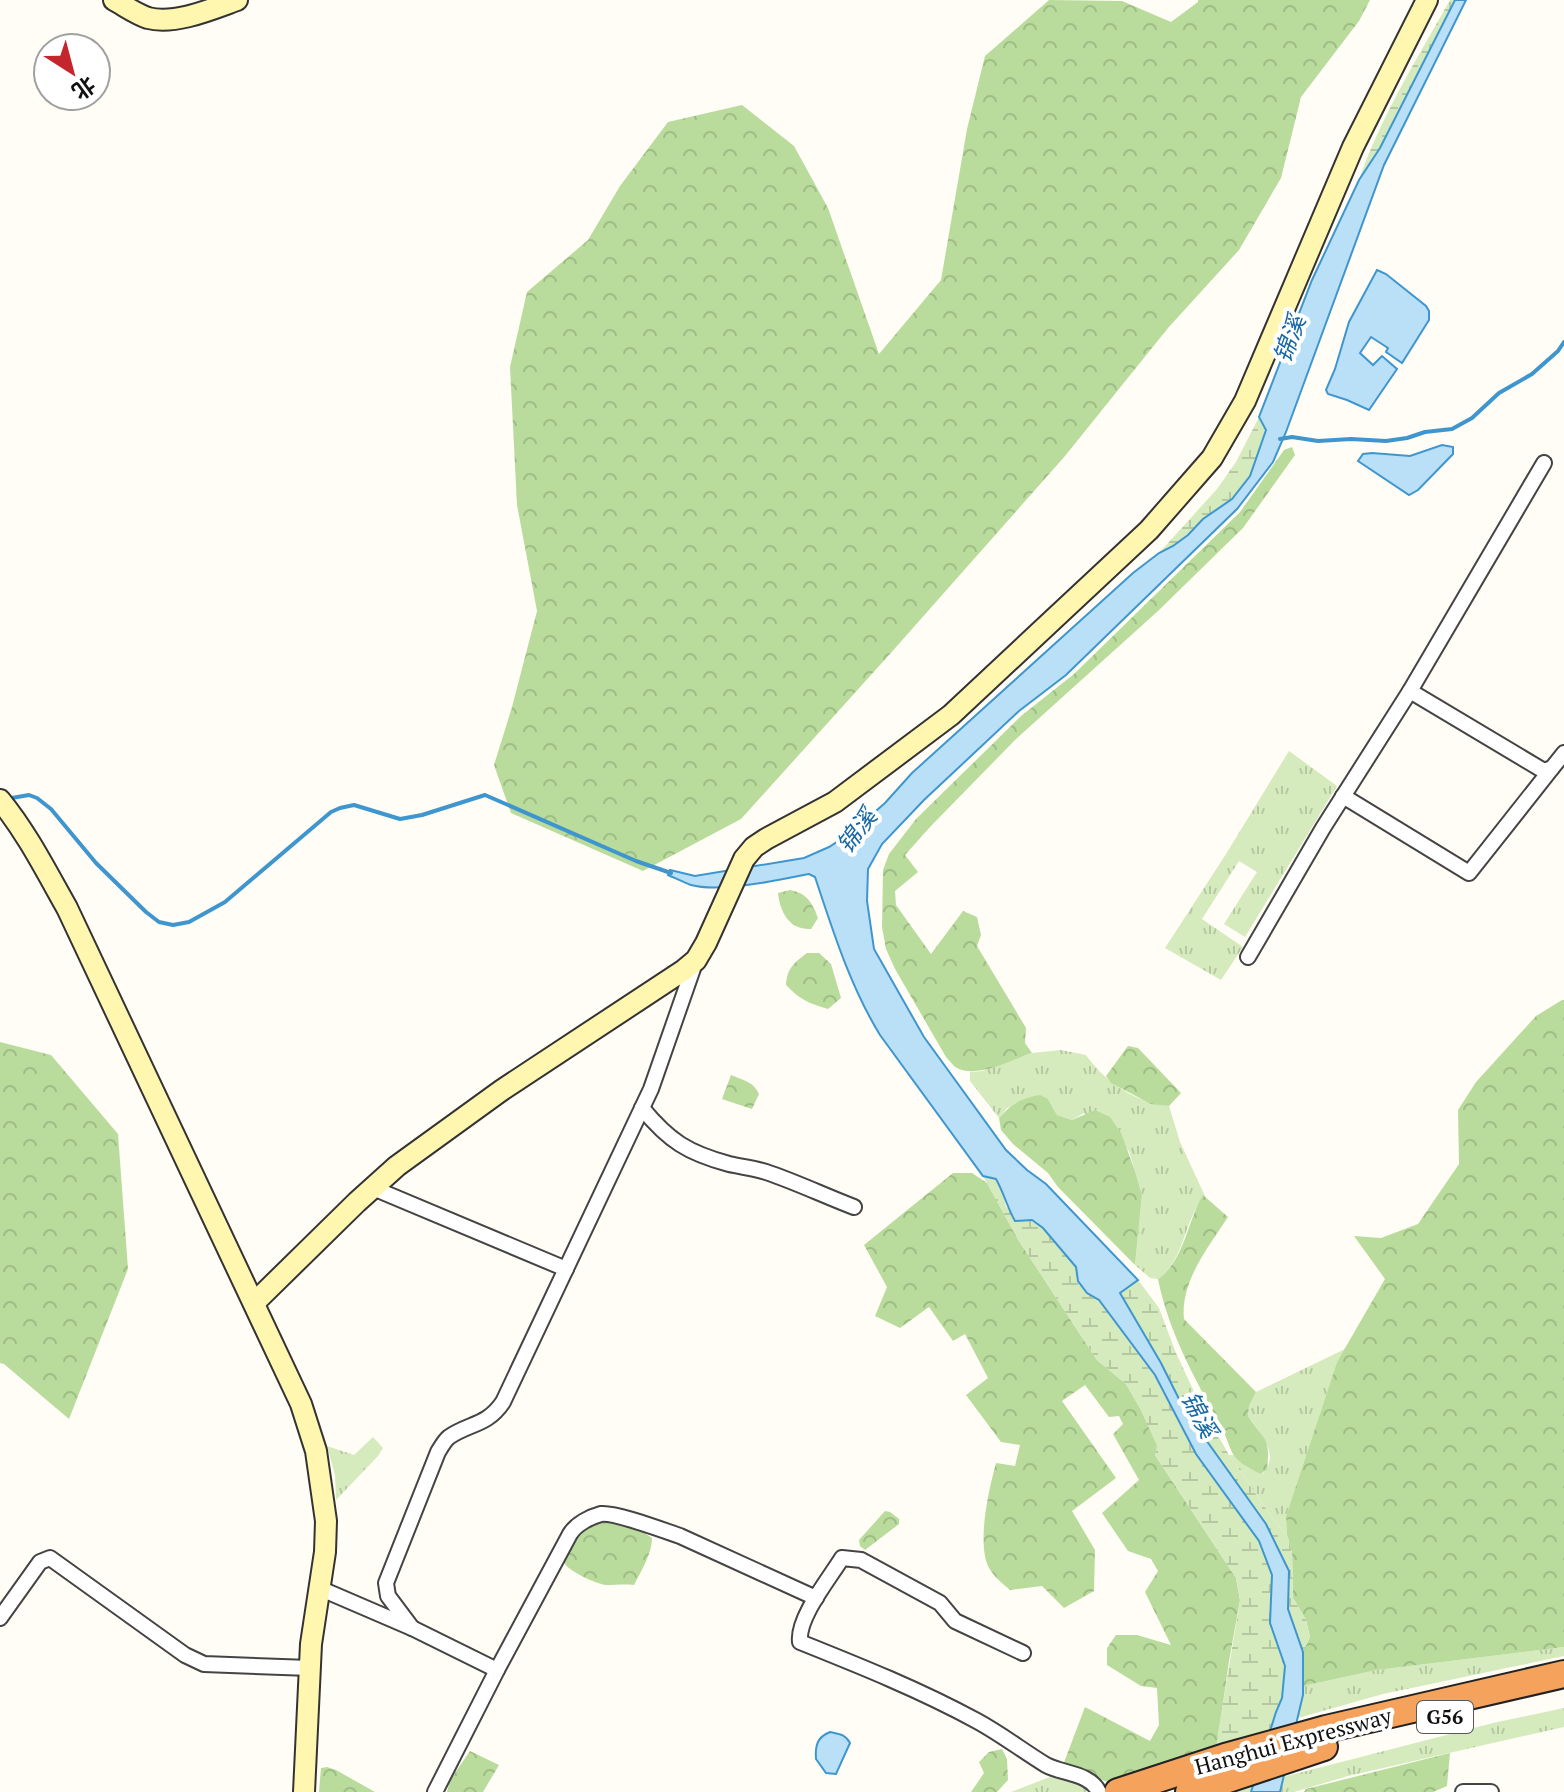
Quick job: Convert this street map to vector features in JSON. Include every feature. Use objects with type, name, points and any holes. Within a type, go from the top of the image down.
[{"type":"highway","name":"Hanghui Expressway","points":[[1189,1792],[1326,1738],[1564,1674]]},
{"type":"highway","name":"Hanghui Expressway","points":[[1118,1792],[1225,1757],[1564,1687]]},
{"type":"street","points":[[114,0],[152,19],[198,14],[237,0]]},
{"type":"street","points":[[412,1628],[388,1596],[386,1583],[438,1452],[448,1437],[483,1422],[503,1402],[651,1089],[696,960],[744,859],[766,839],[835,802],[951,715],[1149,530],[1212,458],[1245,401],[1353,147],[1427,0]]},
{"type":"street","points":[[1248,957],[1544,463]]},
{"type":"street","points":[[1410,691],[1544,771],[1552,768]]},
{"type":"street","points":[[1343,796],[1469,873],[1564,753]]},
{"type":"street","points":[[3,804],[30,842],[67,908],[301,1404],[316,1451],[326,1521],[325,1552],[311,1644],[304,1792]]},
{"type":"street","points":[[254,1303],[397,1166],[502,1090],[696,960]]},
{"type":"street","points":[[642,1108],[672,1140],[697,1153],[765,1172],[854,1207]]},
{"type":"street","points":[[373,1188],[566,1269]]},
{"type":"street","points":[[435,1792],[573,1529],[583,1522],[603,1514],[635,1521],[680,1536],[816,1598]]},
{"type":"street","points":[[0,1618],[40,1562],[50,1558],[185,1655],[204,1664],[310,1668]]},
{"type":"street","points":[[1023,1653],[955,1621],[940,1603],[861,1560],[842,1558],[799,1632],[800,1642],[942,1703],[981,1723],[1046,1765],[1088,1779],[1099,1792]]},
{"type":"street","points":[[319,1588],[412,1628],[497,1670]]},
{"type":"street","points":[[1463,1792],[1491,1792]]},
{"type":"green space","points":[[1049,0],[1122,1],[1171,22],[1198,0],[1370,0],[1359,21],[1301,97],[1281,178],[1239,250],[1168,328],[1065,456],[741,819],[643,871],[511,813],[494,765],[537,611],[517,505],[510,367],[527,292],[588,240],[620,186],[668,122],[742,105],[794,146],[828,208],[879,354],[941,280],[967,129],[985,56]]},
{"type":"green space","points":[[1450,0],[1455,0],[1380,148],[1359,180],[1389,110]]},
{"type":"green space","points":[[1259,417],[1266,430],[1250,476],[1232,499],[1203,519],[1188,535],[1159,553],[1217,489],[1236,462]]},
{"type":"green space","points":[[1292,447],[1295,455],[1243,528],[1158,611],[1015,740],[905,855],[918,872],[895,891],[896,905],[931,954],[963,911],[977,917],[981,935],[977,946],[1026,1028],[1025,1043],[1032,1053],[983,1070],[955,1067],[946,1057],[886,949],[882,927],[883,870],[889,854],[916,819],[1021,716],[1074,674],[1240,512],[1284,450]]},
{"type":"green space","points":[[1289,751],[1337,786],[1245,937],[1224,924],[1257,872],[1239,861],[1202,919],[1243,947],[1221,980],[1165,948]]},
{"type":"green space","points":[[790,890],[805,896],[813,908],[818,918],[811,929],[791,923],[784,913],[778,893]]},
{"type":"green space","points":[[807,953],[819,953],[831,964],[841,998],[828,1009],[805,1000],[786,985],[792,966]]},
{"type":"green space","points":[[1562,1000],[1564,1647],[1377,1670],[1303,1686],[1303,1652],[1310,1637],[1306,1620],[1293,1598],[1292,1552],[1286,1516],[1337,1362],[1385,1279],[1354,1236],[1381,1238],[1418,1224],[1459,1164],[1458,1110],[1476,1082],[1536,1016]]},
{"type":"green space","points":[[0,1042],[51,1055],[118,1134],[128,1269],[69,1419],[0,1363]]},
{"type":"green space","points":[[1128,1046],[1138,1048],[1181,1093],[1169,1106],[1151,1104],[1111,1083],[1106,1076]]},
{"type":"green space","points":[[1061,1050],[1086,1055],[1102,1074],[1133,1096],[1169,1106],[1180,1142],[1205,1196],[1192,1216],[1174,1261],[1158,1279],[1150,1278],[1135,1265],[1142,1195],[1129,1151],[1084,1113],[1072,1120],[1057,1115],[1048,1099],[1007,1108],[999,1118],[970,1081],[970,1072],[983,1071],[1032,1053]]},
{"type":"green space","points":[[731,1075],[748,1082],[757,1090],[759,1094],[752,1109],[722,1099]]},
{"type":"green space","points":[[1040,1095],[1048,1099],[1057,1115],[1072,1120],[1095,1110],[1110,1117],[1121,1133],[1142,1195],[1135,1265],[1048,1173],[1001,1130],[999,1118],[1008,1109],[1022,1100]]},
{"type":"green space","points":[[953,1173],[972,1173],[987,1183],[1019,1241],[1097,1360],[1126,1384],[1158,1446],[1155,1455],[1236,1578],[1240,1600],[1217,1746],[1110,1783],[1063,1765],[1085,1707],[1150,1741],[1159,1725],[1157,1688],[1141,1686],[1107,1665],[1107,1648],[1116,1635],[1137,1635],[1171,1645],[1145,1592],[1158,1571],[1151,1559],[1128,1551],[1102,1513],[1139,1480],[1113,1434],[1123,1424],[1119,1416],[1109,1417],[1085,1385],[1062,1401],[1116,1478],[1072,1511],[1095,1550],[1094,1591],[1064,1608],[1042,1586],[1010,1590],[988,1566],[984,1529],[996,1463],[1015,1466],[1020,1445],[1001,1442],[966,1395],[988,1378],[965,1334],[953,1341],[929,1307],[900,1328],[875,1316],[887,1287],[864,1245]]},
{"type":"green space","points":[[983,1176],[996,1179],[1003,1191],[1006,1207],[1043,1228],[1076,1267],[1078,1281],[1087,1293],[1099,1300],[1155,1375],[1196,1454],[1259,1541],[1272,1575],[1270,1623],[1285,1666],[1282,1698],[1251,1792],[1215,1792],[1218,1733],[1240,1600],[1236,1578],[1155,1455],[1157,1446],[1126,1384],[1097,1360],[1019,1241]]},
{"type":"green space","points":[[1203,1195],[1228,1217],[1191,1278],[1184,1319],[1256,1392],[1248,1416],[1267,1444],[1267,1469],[1261,1474],[1244,1465],[1233,1454],[1176,1338],[1158,1279],[1180,1251]]},
{"type":"green space","points":[[1138,1280],[1159,1308],[1198,1400],[1229,1455],[1287,1535],[1292,1552],[1293,1598],[1306,1620],[1310,1637],[1303,1652],[1288,1609],[1289,1571],[1266,1524],[1184,1409],[1120,1292]]},
{"type":"green space","points":[[1345,1349],[1337,1362],[1286,1516],[1287,1535],[1229,1455],[1262,1474],[1268,1467],[1269,1452],[1263,1436],[1248,1416],[1256,1392]]},
{"type":"green space","points":[[373,1437],[383,1448],[336,1500],[335,1475],[327,1446],[354,1455]]},
{"type":"green space","points":[[885,1511],[899,1519],[899,1524],[865,1550],[859,1540]]},
{"type":"green space","points":[[611,1522],[652,1538],[648,1556],[634,1585],[602,1584],[577,1573],[564,1563],[580,1534],[593,1525]]},
{"type":"green space","points":[[1564,1647],[1564,1656],[1383,1694],[1298,1718],[1303,1686],[1377,1670]]},
{"type":"green space","points":[[1564,1708],[1564,1727],[1348,1776],[1294,1792],[1280,1792],[1283,1777]]},
{"type":"green space","points":[[1002,1749],[1007,1759],[1008,1780],[997,1792],[971,1792],[984,1773],[979,1762],[989,1752]]},
{"type":"green space","points":[[470,1751],[499,1765],[483,1792],[447,1792],[450,1780]]},
{"type":"green space","points":[[1450,1753],[1447,1786],[1433,1792],[1304,1792],[1306,1789]]},
{"type":"green space","points":[[327,1767],[375,1792],[319,1792],[321,1768]]},
{"type":"green space","points":[[1050,1777],[1077,1782],[1090,1790],[1011,1792]]},
{"type":"water","name":"锦溪","points":[[1455,0],[1466,0],[1384,165],[1273,462],[1237,509],[1066,675],[1019,711],[924,800],[882,844],[868,869],[867,901],[874,949],[924,1037],[1006,1150],[1046,1184],[1138,1280],[1120,1293],[1184,1409],[1266,1524],[1289,1571],[1288,1609],[1303,1652],[1303,1695],[1280,1792],[1251,1792],[1282,1698],[1285,1666],[1270,1623],[1272,1575],[1259,1541],[1196,1454],[1155,1375],[1099,1300],[1087,1293],[1078,1281],[1076,1267],[1043,1228],[1032,1220],[1015,1221],[996,1179],[983,1176],[880,1035],[851,978],[815,877],[809,874],[717,888],[691,885],[668,875],[670,870],[695,876],[804,858],[852,832],[885,803],[912,773],[1133,573],[1188,535],[1203,519],[1232,499],[1250,476],[1266,430],[1259,417],[1312,280],[1359,180],[1380,148]]},
{"type":"water","points":[[1377,270],[1426,306],[1429,320],[1402,363],[1386,352],[1388,348],[1371,337],[1360,353],[1373,365],[1382,356],[1397,369],[1369,410],[1328,394],[1326,390],[1349,322]]},
{"type":"water","points":[[1442,445],[1453,447],[1453,454],[1418,490],[1409,495],[1358,461],[1363,454],[1410,456]]},
{"type":"water","points":[[830,1732],[844,1736],[850,1743],[836,1774],[826,1773],[816,1759],[818,1742]]},
{"type":"waterway","points":[[1280,439],[1386,441],[1452,429],[1472,418],[1499,393],[1532,374],[1564,342]]},
{"type":"waterway","points":[[6,799],[29,795],[37,798],[51,809],[96,863],[146,912],[159,922],[173,925],[189,922],[225,902],[331,812],[354,805],[400,819],[485,795],[636,861],[671,873]]}]
